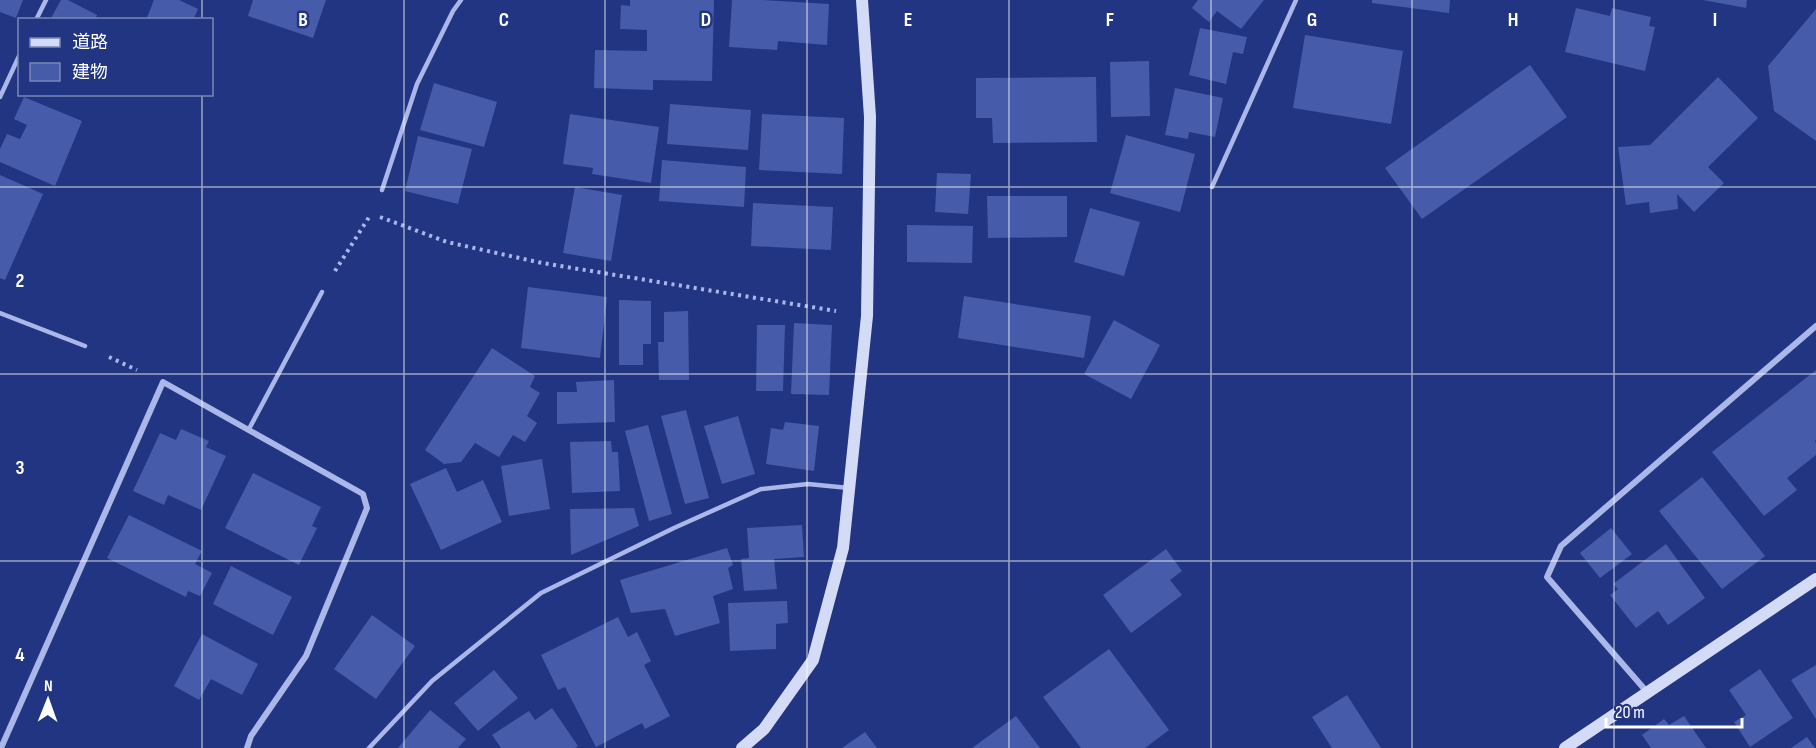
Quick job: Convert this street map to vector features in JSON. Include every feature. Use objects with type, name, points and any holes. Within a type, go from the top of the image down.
[{"type":"street","points":[[742,748],[764,729],[813,660],[843,548],[867,316],[870,117],[862,0]]},
{"type":"street","points":[[1647,692],[1547,577],[1556,556],[1561,546],[1816,326]]},
{"type":"street","points":[[1,748],[163,382],[363,494],[367,508],[306,656],[251,736],[247,748]]},
{"type":"street","points":[[1565,748],[1816,579]]},
{"type":"lane","points":[[37,18],[45,0]]},
{"type":"lane","points":[[382,190],[417,84],[453,11],[461,0]]},
{"type":"lane","points":[[1212,188],[1296,0]]},
{"type":"lane","points":[[0,98],[18,58]]},
{"type":"lane","points":[[249,429],[322,292]]},
{"type":"lane","points":[[0,313],[85,346]]},
{"type":"lane","points":[[369,748],[432,681],[541,593],[674,528],[761,489],[808,484],[849,488]]},
{"type":"path","points":[[322,292],[372,214],[447,242],[542,263],[867,316]]},
{"type":"path","points":[[85,346],[163,382]]},
{"type":"building","points":[[0,0],[23,0],[16,18],[0,12]]},
{"type":"building","points":[[61,0],[68,0],[97,15],[96,18],[51,18]]},
{"type":"building","points":[[154,0],[179,0],[198,9],[194,18],[147,18]]},
{"type":"building","points":[[253,0],[326,0],[313,38],[248,16]]},
{"type":"building","points":[[630,0],[714,0],[712,81],[653,80],[653,90],[594,88],[595,50],[647,51],[647,30],[620,29],[621,5],[630,6]]},
{"type":"building","points":[[732,0],[829,4],[827,45],[778,41],[777,50],[729,47]]},
{"type":"building","points":[[1198,0],[1264,0],[1241,29],[1217,11],[1209,22],[1192,8]]},
{"type":"building","points":[[1372,0],[1450,0],[1449,13],[1372,3]]},
{"type":"building","points":[[1703,0],[1747,0],[1746,8]]},
{"type":"building","points":[[1576,8],[1610,16],[1612,8],[1651,17],[1649,26],[1655,27],[1645,71],[1565,52]]},
{"type":"building","points":[[1816,9],[1816,141],[1774,111],[1768,66]]},
{"type":"building","points":[[1200,28],[1247,37],[1243,54],[1233,52],[1226,84],[1189,75]]},
{"type":"building","points":[[1305,35],[1403,51],[1391,124],[1293,108]]},
{"type":"building","points":[[1149,61],[1150,116],[1111,117],[1110,62]]},
{"type":"building","points":[[1530,65],[1567,117],[1422,219],[1385,168]]},
{"type":"building","points":[[1096,77],[1097,142],[993,143],[992,118],[976,118],[976,78]]},
{"type":"building","points":[[1718,77],[1758,118],[1708,167],[1724,183],[1694,212],[1677,194],[1678,209],[1650,213],[1649,202],[1626,205],[1618,147],[1650,145]]},
{"type":"building","points":[[434,83],[497,102],[484,147],[420,130]]},
{"type":"building","points":[[1175,88],[1223,98],[1215,137],[1189,132],[1188,139],[1165,135]]},
{"type":"building","points":[[24,97],[82,121],[55,186],[0,162],[0,149],[7,134],[20,139],[27,125],[14,119]]},
{"type":"building","points":[[670,104],[751,110],[748,150],[667,144]]},
{"type":"building","points":[[570,114],[659,127],[651,183],[592,174],[593,168],[563,164]]},
{"type":"building","points":[[762,114],[844,118],[842,174],[759,170]]},
{"type":"building","points":[[1126,135],[1195,154],[1180,212],[1110,193]]},
{"type":"building","points":[[418,136],[472,149],[458,204],[405,191]]},
{"type":"building","points":[[662,160],[746,167],[744,207],[659,201]]},
{"type":"building","points":[[937,173],[971,174],[968,214],[935,212]]},
{"type":"building","points":[[0,175],[43,194],[5,280],[0,278]]},
{"type":"building","points":[[575,187],[622,195],[611,261],[563,253]]},
{"type":"building","points":[[987,196],[1067,196],[1067,237],[988,238]]},
{"type":"building","points":[[753,203],[833,207],[831,250],[751,246]]},
{"type":"building","points":[[1090,208],[1140,222],[1124,276],[1074,262]]},
{"type":"building","points":[[907,225],[973,226],[972,263],[907,262]]},
{"type":"building","points":[[528,287],[607,297],[600,358],[521,348]]},
{"type":"building","points":[[964,296],[1091,316],[1084,358],[958,338]]},
{"type":"building","points":[[619,300],[651,301],[651,344],[643,344],[643,365],[619,365]]},
{"type":"building","points":[[688,311],[689,380],[659,380],[658,342],[664,342],[664,312]]},
{"type":"building","points":[[1114,320],[1160,345],[1131,399],[1084,374]]},
{"type":"building","points":[[794,323],[832,325],[829,395],[791,394]]},
{"type":"building","points":[[757,325],[785,325],[783,391],[756,391]]},
{"type":"building","points":[[492,348],[535,376],[530,387],[540,393],[527,416],[537,423],[525,442],[513,435],[499,457],[475,443],[461,462],[444,464],[425,450]]},
{"type":"building","points":[[1816,370],[1816,455],[1787,478],[1797,490],[1764,516],[1712,452]]},
{"type":"building","points":[[614,380],[615,422],[557,424],[557,392],[577,392],[576,382]]},
{"type":"building","points":[[686,410],[709,498],[685,504],[661,416]]},
{"type":"building","points":[[738,416],[755,474],[722,484],[704,426]]},
{"type":"building","points":[[785,422],[819,426],[814,471],[766,464],[771,428],[783,430]]},
{"type":"building","points":[[648,425],[672,514],[649,521],[625,431]]},
{"type":"building","points":[[181,429],[209,441],[206,447],[226,456],[201,510],[168,495],[164,505],[133,491],[160,433],[176,440]]},
{"type":"building","points":[[611,441],[612,452],[618,452],[620,491],[572,493],[570,442]]},
{"type":"building","points":[[542,459],[550,509],[509,516],[501,466]]},
{"type":"building","points":[[446,468],[457,492],[483,480],[502,522],[441,550],[410,484]]},
{"type":"building","points":[[253,473],[321,507],[312,526],[317,528],[299,565],[225,528]]},
{"type":"building","points":[[1702,477],[1765,556],[1722,589],[1659,511]]},
{"type":"building","points":[[634,508],[639,526],[571,555],[570,509]]},
{"type":"building","points":[[129,515],[202,551],[195,564],[212,573],[200,596],[188,591],[186,597],[107,558]]},
{"type":"building","points":[[802,525],[804,557],[774,559],[777,589],[744,591],[741,559],[749,558],[747,528]]},
{"type":"building","points":[[1611,528],[1632,554],[1600,578],[1580,553]]},
{"type":"building","points":[[1666,544],[1705,598],[1668,625],[1658,611],[1636,628],[1610,595],[1618,589],[1613,584]]},
{"type":"building","points":[[727,548],[733,565],[728,568],[733,589],[713,596],[720,623],[675,636],[665,609],[631,613],[620,580]]},
{"type":"building","points":[[1166,549],[1182,571],[1170,580],[1182,595],[1131,633],[1103,595]]},
{"type":"building","points":[[231,566],[292,597],[273,635],[213,604]]},
{"type":"building","points":[[787,601],[788,623],[776,624],[776,649],[730,651],[728,603]]},
{"type":"building","points":[[372,615],[415,646],[376,699],[334,669]]},
{"type":"building","points":[[618,617],[628,637],[637,632],[651,661],[644,665],[670,716],[645,729],[642,723],[596,747],[565,687],[558,690],[541,655]]},
{"type":"building","points":[[202,634],[258,664],[242,695],[211,679],[199,700],[174,686]]},
{"type":"building","points":[[1109,649],[1169,730],[1145,748],[1081,748],[1043,697]]},
{"type":"building","points":[[1816,665],[1816,719],[1791,680]]},
{"type":"building","points":[[1760,669],[1793,718],[1750,747],[1734,722],[1746,715],[1729,690]]},
{"type":"building","points":[[494,670],[518,698],[478,731],[454,703]]},
{"type":"building","points":[[1347,695],[1381,748],[1332,748],[1312,717]]},
{"type":"building","points":[[552,708],[578,746],[575,748],[501,748],[492,735],[529,711],[535,720]]},
{"type":"building","points":[[430,710],[466,739],[458,748],[398,748]]},
{"type":"building","points":[[1016,716],[1040,748],[972,748]]},
{"type":"building","points":[[1684,716],[1706,748],[1651,748],[1642,735],[1664,719],[1669,725]]},
{"type":"building","points":[[865,732],[877,748],[842,748]]},
{"type":"building","points":[[1807,737],[1815,748],[1791,748]]}]
